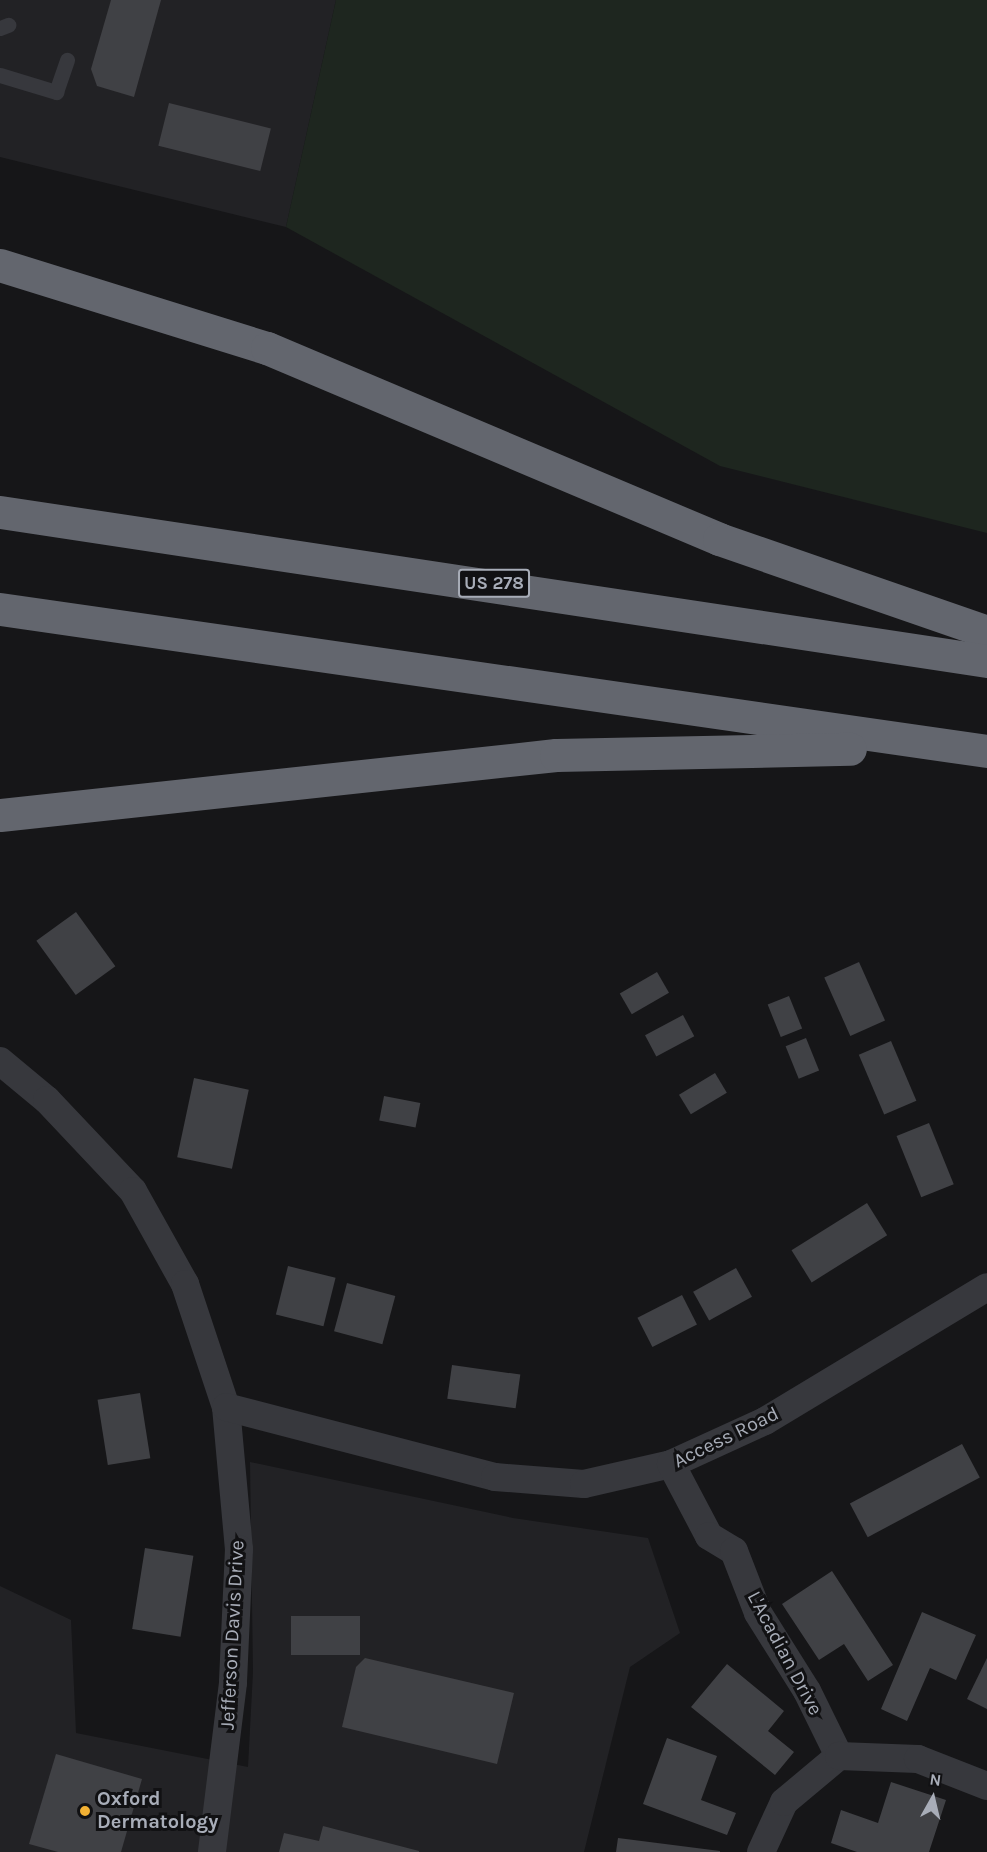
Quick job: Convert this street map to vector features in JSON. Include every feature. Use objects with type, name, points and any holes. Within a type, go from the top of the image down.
[{"type":"highway","points":[[0,265],[267,348],[719,539],[987,632]]},
{"type":"highway","name":"US 278","points":[[0,512],[987,661]]},
{"type":"highway","points":[[0,609],[987,752]]},
{"type":"highway","points":[[0,815],[555,755],[755,747],[987,752]]},
{"type":"street","name":"Jefferson Davis Drive","points":[[0,1061],[47,1100],[133,1191],[185,1284],[226,1407],[239,1549],[233,1683],[212,1852]]},
{"type":"street","name":"Access Road","points":[[226,1407],[495,1477],[584,1484],[671,1464],[765,1421],[987,1287]]},
{"type":"street","name":"L'Acadian Drive","points":[[671,1464],[709,1536],[734,1551],[758,1613],[807,1691],[838,1756]]},
{"type":"street","points":[[760,1852],[784,1802],[838,1756],[918,1759],[987,1786]]},
{"type":"lane","points":[[0,75],[56,92],[67,60]]},
{"type":"shaded area","points":[[0,0],[336,0],[286,227],[0,157]]},
{"type":"shaded area","points":[[336,0],[987,0],[987,533],[720,466],[286,227]]},
{"type":"shaded area","points":[[250,1462],[513,1518],[648,1538],[680,1633],[630,1667],[584,1852],[0,1852],[0,1586],[71,1620],[76,1733],[248,1767],[253,1672]]},
{"type":"building","points":[[111,0],[161,0],[134,97],[97,86],[91,69]]},
{"type":"building","points":[[169,103],[271,128],[260,171],[158,146]]},
{"type":"building","points":[[76,912],[115,966],[76,995],[36,941]]},
{"type":"building","points":[[859,962],[885,1020],[850,1036],[824,977]]},
{"type":"building","points":[[657,972],[669,993],[632,1014],[620,993]]},
{"type":"building","points":[[789,996],[802,1028],[781,1037],[768,1005]]},
{"type":"building","points":[[683,1015],[694,1036],[656,1056],[645,1035]]},
{"type":"building","points":[[806,1038],[819,1070],[799,1079],[786,1046]]},
{"type":"building","points":[[891,1041],[916,1101],[884,1115],[859,1055]]},
{"type":"building","points":[[715,1073],[727,1093],[691,1114],[679,1095]]},
{"type":"building","points":[[194,1078],[249,1090],[232,1169],[177,1157]]},
{"type":"building","points":[[384,1096],[420,1103],[416,1128],[379,1121]]},
{"type":"building","points":[[929,1123],[954,1184],[921,1197],[897,1136]]},
{"type":"building","points":[[867,1203],[887,1235],[812,1282],[792,1250]]},
{"type":"building","points":[[288,1266],[336,1278],[323,1326],[276,1315]]},
{"type":"building","points":[[736,1268],[752,1297],[709,1321],[693,1292]]},
{"type":"building","points":[[347,1283],[395,1296],[382,1344],[334,1331]]},
{"type":"building","points":[[682,1295],[697,1324],[652,1347],[637,1318]]},
{"type":"building","points":[[452,1365],[520,1375],[516,1408],[447,1399]]},
{"type":"building","points":[[140,1393],[150,1458],[108,1465],[98,1400]]},
{"type":"building","points":[[962,1444],[980,1478],[868,1537],[850,1504]]},
{"type":"building","points":[[145,1548],[193,1556],[181,1637],[132,1629]]},
{"type":"building","points":[[832,1571],[893,1665],[868,1681],[844,1644],[819,1660],[782,1604]]},
{"type":"building","points":[[922,1612],[976,1635],[956,1680],[930,1668],[907,1721],[881,1709]]},
{"type":"building","points":[[291,1616],[360,1616],[360,1655],[291,1655]]},
{"type":"building","points":[[365,1658],[514,1693],[497,1764],[342,1727],[356,1667]]},
{"type":"building","points":[[987,1658],[987,1709],[967,1699]]},
{"type":"building","points":[[727,1664],[784,1711],[768,1731],[794,1752],[775,1775],[691,1707]]},
{"type":"building","points":[[667,1738],[717,1756],[701,1800],[736,1813],[727,1835],[643,1804]]},
{"type":"building","name":"Oxford Dermatology","points":[[56,1754],[142,1779],[121,1852],[58,1852],[29,1844]]},
{"type":"building","points":[[891,1782],[946,1800],[929,1852],[857,1852],[831,1843],[841,1810],[878,1823]]},
{"type":"building","points":[[323,1826],[419,1852],[279,1852],[284,1833],[319,1841]]},
{"type":"building","points":[[618,1838],[720,1851],[720,1852],[616,1852]]},
{"type":"place","name":"Oxford Dermatology","points":[[85,1811]]}]
